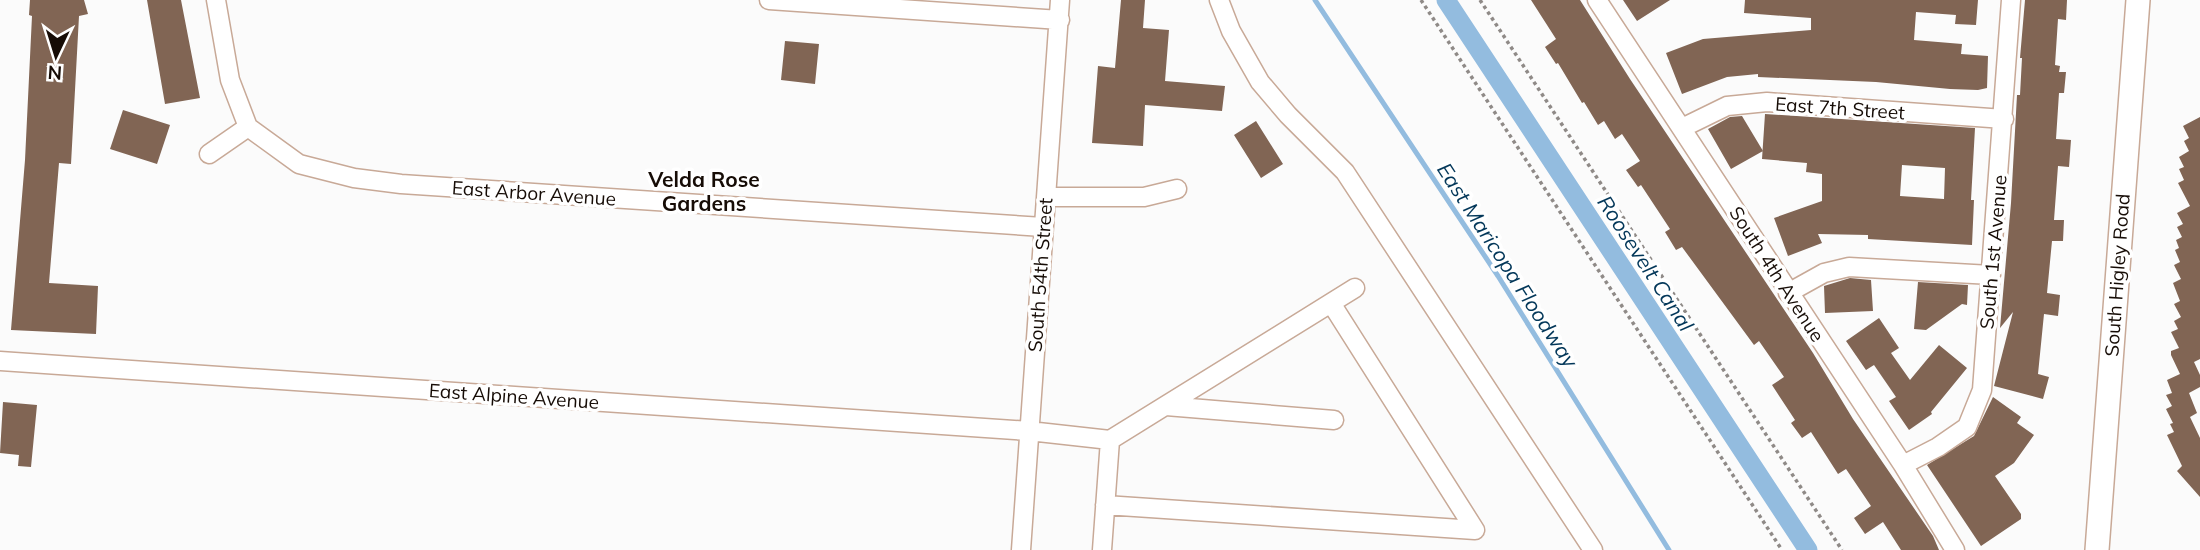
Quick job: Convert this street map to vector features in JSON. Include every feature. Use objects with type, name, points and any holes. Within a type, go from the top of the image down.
[{"type":"main road","name":"South Higley Road","points":[[2097,550],[2138,0]]},
{"type":"street","points":[[209,154],[248,127],[230,80],[216,0]]},
{"type":"street","points":[[769,0],[1060,20]]},
{"type":"street","name":"South 54th Street","points":[[1021,550],[1060,0]]},
{"type":"street","points":[[1219,0],[1231,31],[1260,82],[1288,115],[1345,172],[1593,550]]},
{"type":"street","name":"South 4th Avenue","points":[[1597,0],[1903,465],[1955,550]]},
{"type":"street","name":"South 1st Avenue","points":[[1903,465],[1938,447],[1968,427],[1982,390],[2011,0]]},
{"type":"street","name":"East 7th Street","points":[[1682,128],[1727,106],[1767,102],[2004,119]]},
{"type":"street","name":"East Arbor Avenue","points":[[248,127],[299,164],[354,178],[389,183],[1043,227]]},
{"type":"street","points":[[1046,197],[1144,197],[1177,189]]},
{"type":"street","points":[[1788,293],[1824,273],[1849,267],[1991,275]]},
{"type":"street","points":[[1102,550],[1110,440],[1355,288]]},
{"type":"street","points":[[1105,505],[1475,530],[1331,303]]},
{"type":"street","name":"East Alpine Avenue","points":[[0,361],[1029,431],[1110,440]]},
{"type":"street","points":[[1166,406],[1334,420]]},
{"type":"path","points":[[1420,0],[1782,550]]},
{"type":"path","points":[[1480,0],[1842,550]]},
{"type":"building","points":[[30,0],[84,0],[88,14],[79,16],[71,164],[59,163],[49,283],[98,286],[96,334],[11,330],[25,160],[32,16],[29,15]]},
{"type":"building","points":[[147,0],[181,0],[200,98],[165,104]]},
{"type":"building","points":[[1121,0],[1145,0],[1143,28],[1169,30],[1165,81],[1225,86],[1222,111],[1145,105],[1143,146],[1092,143],[1098,66],[1115,68]]},
{"type":"building","points":[[1531,0],[1580,0],[1813,353],[1853,419],[1933,536],[1939,550],[1901,550],[1883,522],[1865,534],[1854,518],[1871,506],[1846,469],[1838,474],[1811,432],[1802,438],[1791,423],[1795,420],[1772,385],[1784,377],[1759,341],[1754,345],[1682,247],[1676,250],[1665,232],[1670,229],[1641,185],[1638,187],[1626,170],[1640,161],[1622,134],[1615,139],[1604,121],[1598,125],[1584,102],[1582,103],[1545,47],[1556,39]]},
{"type":"building","points":[[1623,0],[1670,0],[1637,21]]},
{"type":"building","points":[[1745,0],[1978,0],[1976,25],[1955,24],[1956,15],[1916,12],[1914,40],[1962,44],[1961,54],[1988,56],[1987,88],[1950,89],[1876,82],[1758,77],[1758,74],[1727,77],[1682,94],[1666,53],[1703,39],[1811,30],[1811,18],[1744,13]]},
{"type":"building","points":[[2025,0],[2067,0],[2066,20],[2058,19],[2055,65],[2060,66],[2059,72],[2066,72],[2064,93],[2059,93],[2056,139],[2071,140],[2069,167],[2058,166],[2054,220],[2064,220],[2063,241],[2052,241],[2047,293],[2060,295],[2058,316],[2044,314],[2038,374],[2049,377],[2043,399],[1994,386],[2013,312],[2000,328],[2017,95],[2020,95]]},
{"type":"building","points":[[785,41],[819,44],[815,84],[781,80]]},
{"type":"building","points":[[123,110],[170,125],[157,164],[110,149]]},
{"type":"building","points":[[1765,114],[1975,128],[1971,200],[1974,200],[1972,245],[1868,239],[1868,235],[1818,234],[1822,243],[1788,256],[1774,218],[1822,201],[1822,174],[1806,172],[1807,163],[1762,159]],"holes":[[[1902,165],[1945,168],[1944,199],[1900,196]]]},
{"type":"building","points":[[1742,116],[1763,151],[1731,169],[1708,129],[1730,117]]},
{"type":"building","points":[[2200,117],[2200,359],[2194,362],[2200,375],[2200,387],[2189,393],[2197,413],[2190,417],[2200,438],[2200,497],[2177,471],[2182,466],[2167,435],[2174,432],[2166,409],[2172,406],[2166,395],[2172,393],[2167,380],[2180,374],[2171,355],[2171,351],[2179,348],[2171,332],[2178,329],[2174,321],[2181,317],[2174,304],[2180,301],[2173,283],[2181,279],[2174,265],[2180,262],[2175,250],[2179,248],[2176,240],[2182,237],[2177,227],[2183,224],[2177,213],[2190,206],[2178,183],[2184,180],[2179,169],[2184,167],[2179,157],[2189,151],[2184,141],[2189,138],[2183,126]]},
{"type":"building","points":[[1256,121],[1283,164],[1261,178],[1234,135]]},
{"type":"building","points":[[1850,278],[1871,280],[1873,311],[1825,313],[1824,286]]},
{"type":"building","points":[[1918,282],[1968,285],[1967,305],[1962,304],[1926,330],[1914,329]]},
{"type":"building","points":[[1879,318],[1899,348],[1891,353],[1910,380],[1939,345],[1967,368],[1932,414],[1909,430],[1889,401],[1896,397],[1874,365],[1866,370],[1846,341]]},
{"type":"building","points":[[1993,397],[2021,417],[2017,423],[2034,435],[2014,463],[1995,476],[2021,514],[2021,519],[1981,546],[1927,465],[1974,436]]},
{"type":"building","points":[[3,402],[37,405],[31,467],[18,466],[19,455],[0,453]]},
{"type":"waterway","name":"East Maricopa Floodway","points":[[1315,0],[1498,276],[1669,550]]},
{"type":"waterway","name":"Roosevelt Canal","points":[[1446,0],[1808,550]]},
{"type":"district","name":"Velda Rose Gardens","points":[[704,191]]}]
